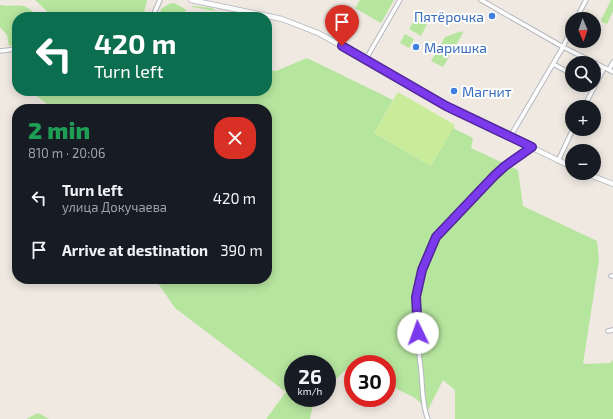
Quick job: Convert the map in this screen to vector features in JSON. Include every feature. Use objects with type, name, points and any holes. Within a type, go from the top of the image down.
[{"type":"main road","points":[[191,0],[248,12]]},
{"type":"main road","points":[[272,17],[282,19],[318,33],[441,103],[565,164]]},
{"type":"main road","points":[[601,179],[613,184]]},
{"type":"street","points":[[155,12],[160,0]]},
{"type":"street","points":[[366,59],[400,0]]},
{"type":"street","points":[[481,0],[563,47],[604,68],[611,71],[613,62]]},
{"type":"street","points":[[580,12],[586,0]]},
{"type":"street","points":[[510,137],[565,43]]},
{"type":"street","points":[[0,51],[12,50]]},
{"type":"street","points":[[553,64],[565,70]]},
{"type":"street","points":[[601,73],[604,68]]},
{"type":"street","points":[[558,161],[570,136]]},
{"type":"street","points":[[428,419],[424,408],[418,348],[416,297],[422,270],[432,244],[442,230],[494,176],[505,166],[532,147]]},
{"type":"street","points":[[608,331],[613,330]]},
{"type":"green space","points":[[35,0],[147,0],[144,12],[48,12]]},
{"type":"green space","points":[[360,0],[394,0],[381,23],[355,8]]},
{"type":"green space","points":[[611,0],[613,0],[613,11],[607,24],[601,20]]},
{"type":"green space","points":[[173,3],[187,10],[184,12],[160,12],[161,9]]},
{"type":"green space","points":[[0,5],[23,6],[33,12],[12,12],[12,46],[9,46],[7,35],[0,27]]},
{"type":"green space","points":[[192,7],[212,8],[216,11]]},
{"type":"green space","points":[[418,14],[429,20],[421,36],[409,29]]},
{"type":"green space","points":[[462,31],[463,33],[443,67],[431,61],[445,37]]},
{"type":"green space","points":[[405,34],[414,39],[409,48],[400,43]]},
{"type":"green space","points":[[307,58],[393,100],[374,133],[431,166],[453,128],[473,138],[471,148],[518,170],[523,206],[597,241],[599,260],[583,364],[610,363],[613,360],[613,419],[455,419],[455,390],[443,380],[428,410],[415,398],[396,388],[396,355],[344,355],[344,372],[336,379],[336,355],[284,355],[284,390],[175,308],[158,284],[272,284],[272,104],[47,104],[37,96],[272,96],[272,71],[276,71]]},
{"type":"green space","points":[[398,92],[455,125],[431,166],[374,133]]},
{"type":"green space","points":[[284,395],[284,407],[312,407],[310,419],[266,419]]},
{"type":"green space","points":[[38,413],[49,419],[26,419]]},
{"type":"place","name":"Пятёрочка","points":[[492,16]]},
{"type":"place","name":"Маришка","points":[[416,47]]},
{"type":"place","name":"Магнит","points":[[454,91]]},
{"type":"route","points":[[342,46],[446,106],[532,147],[505,166],[494,176],[436,237],[422,270],[416,297],[418,333]]}]
